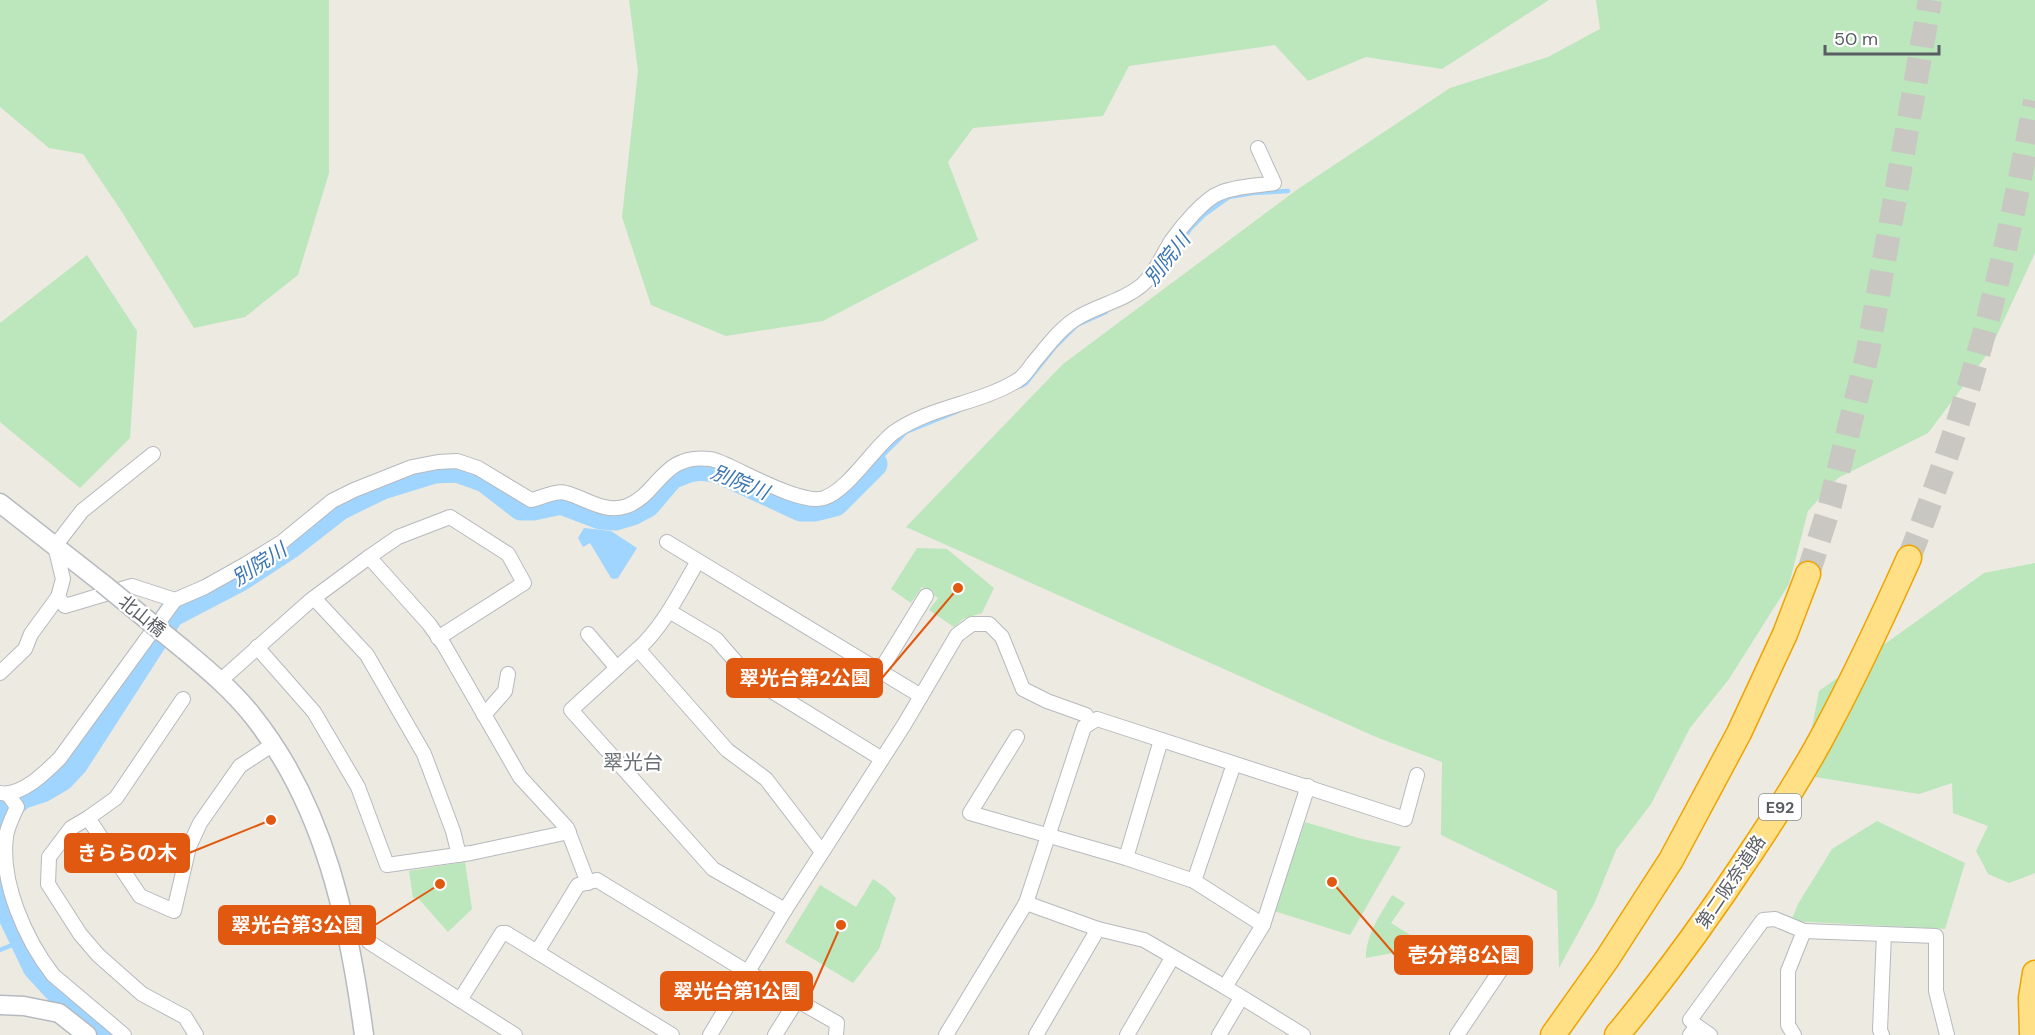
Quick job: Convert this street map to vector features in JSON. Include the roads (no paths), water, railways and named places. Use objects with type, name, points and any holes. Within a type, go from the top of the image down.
[{"type":"highway","name":"第二阪奈道路","points":[[1617,1035],[1710,915],[1775,816],[1825,733],[1873,639],[1909,558]]},
{"type":"highway","points":[[1553,1035],[1607,959],[1671,860],[1739,733],[1785,634],[1808,574]]},
{"type":"highway","points":[[2031,1035],[2031,998],[2035,973]]},
{"type":"street","points":[[124,1035],[53,975],[28,932],[10,891],[5,868],[6,836],[17,807],[4,793],[40,778],[60,758],[175,600],[204,587],[282,542],[332,501],[412,466],[457,461],[478,468],[531,500],[564,492],[588,503],[610,508],[626,506],[642,497],[667,470],[681,463],[696,459],[712,459],[790,494],[823,499],[835,493],[894,433],[928,414],[1001,389],[1020,379],[1056,335],[1078,317],[1122,298],[1143,285],[1159,265],[1172,240],[1201,207],[1219,193],[1274,183],[1258,148]]},
{"type":"street","points":[[0,673],[25,649],[31,634],[58,597],[63,579],[55,546],[82,511],[153,454]]},
{"type":"street","name":"北山橋","points":[[0,503],[221,680],[253,716],[285,764],[312,815],[329,862],[343,915],[364,1035]]},
{"type":"street","points":[[221,680],[314,598],[369,557],[398,537],[450,517],[508,554],[524,583],[438,638]]},
{"type":"street","points":[[667,542],[921,696]]},
{"type":"street","points":[[369,557],[429,624],[520,777],[567,828],[588,883]]},
{"type":"street","points":[[698,561],[669,611],[646,641],[571,710],[713,869],[785,910]]},
{"type":"street","points":[[58,597],[65,606],[132,586],[175,600]]},
{"type":"street","points":[[880,671],[926,597]]},
{"type":"street","points":[[314,598],[367,655],[424,754],[453,831],[459,855]]},
{"type":"street","points":[[669,611],[716,639],[748,677],[882,759]]},
{"type":"street","points":[[710,1035],[785,910],[882,759],[957,635],[972,624],[990,624],[1002,637],[1023,689],[1086,716],[1090,723]]},
{"type":"street","points":[[588,634],[617,668]]},
{"type":"street","points":[[256,647],[314,712],[358,787],[387,865],[459,855],[569,832]]},
{"type":"street","points":[[638,649],[728,750],[766,779],[822,852]]},
{"type":"street","points":[[484,715],[505,691],[508,674]]},
{"type":"street","points":[[183,699],[116,798],[71,828],[50,857],[48,884],[80,934],[98,955],[142,994],[185,1017],[196,1035]]},
{"type":"street","points":[[946,1035],[1026,903],[1084,727],[1097,719],[1405,819],[1417,775]]},
{"type":"street","points":[[1017,737],[970,813],[1194,880],[1263,925]]},
{"type":"street","points":[[1126,858],[1161,740]]},
{"type":"street","points":[[88,818],[140,896],[174,911],[189,847],[200,822],[240,766],[272,745]]},
{"type":"street","points":[[1194,880],[1233,764]]},
{"type":"street","points":[[1225,987],[1263,925],[1308,786]]},
{"type":"street","points":[[537,952],[578,885],[597,880],[749,973],[837,1023],[836,1035]]},
{"type":"street","points":[[1026,903],[1098,928],[1144,940],[1302,1035]]},
{"type":"street","points":[[1710,1035],[1693,1030],[1690,1020],[1763,920],[1775,919],[1804,932],[1936,936],[1936,992],[1947,1035]]},
{"type":"street","points":[[1036,1035],[1098,928]]},
{"type":"street","points":[[1794,1035],[1788,1025],[1788,971],[1804,932]]},
{"type":"street","points":[[460,999],[502,933],[506,933],[672,1035]]},
{"type":"street","points":[[1882,1035],[1880,1030],[1884,934]]},
{"type":"street","points":[[369,942],[515,1035]]},
{"type":"street","points":[[1127,1035],[1172,958]]},
{"type":"street","points":[[1457,1035],[1502,968]]},
{"type":"street","points":[[1219,1035],[1241,999]]},
{"type":"street","points":[[775,1035],[797,1000]]},
{"type":"street","points":[[0,1005],[24,1006],[59,1013],[87,1035]]},
{"type":"water","points":[[584,528],[611,531],[637,548],[618,578],[611,578],[590,543],[583,547],[578,538]]},
{"type":"waterway","name":"別院川","points":[[1164,268],[1190,229],[1204,215],[1229,197],[1288,191]]},
{"type":"waterway","name":"別院川","points":[[1021,386],[1077,325],[1106,312]]},
{"type":"waterway","name":"別院川","points":[[874,464],[906,432],[958,411]]},
{"type":"waterway","name":"別院川","points":[[0,827],[5,810],[21,796],[42,789],[61,778],[75,763],[171,614],[240,578],[289,546],[339,507],[382,486],[434,470],[457,469],[485,479],[521,507],[561,501],[601,516],[615,517],[647,504],[671,476],[689,469],[701,467],[719,470],[801,508],[815,508],[835,503],[874,464]]},
{"type":"waterway","name":"別院川","points":[[0,881],[13,919],[36,967],[58,991],[111,1035]]},
{"type":"waterway","points":[[0,950],[25,940]]},
{"type":"tunnel","points":[[1808,574],[1830,505],[1868,351],[1930,0]]},
{"type":"tunnel","points":[[1909,558],[1946,457],[1978,355],[2010,228],[2035,101]]},
{"type":"place","name":"翠光台第2公園","points":[[958,588]]},
{"type":"place","name":"きららの木","points":[[271,820]]},
{"type":"place","name":"壱分第8公園","points":[[1332,882]]},
{"type":"place","name":"翠光台第3公園","points":[[440,884]]},
{"type":"place","name":"翠光台第1公園","points":[[841,925]]},
{"type":"district","name":"翠光台","points":[[633,762]]}]
